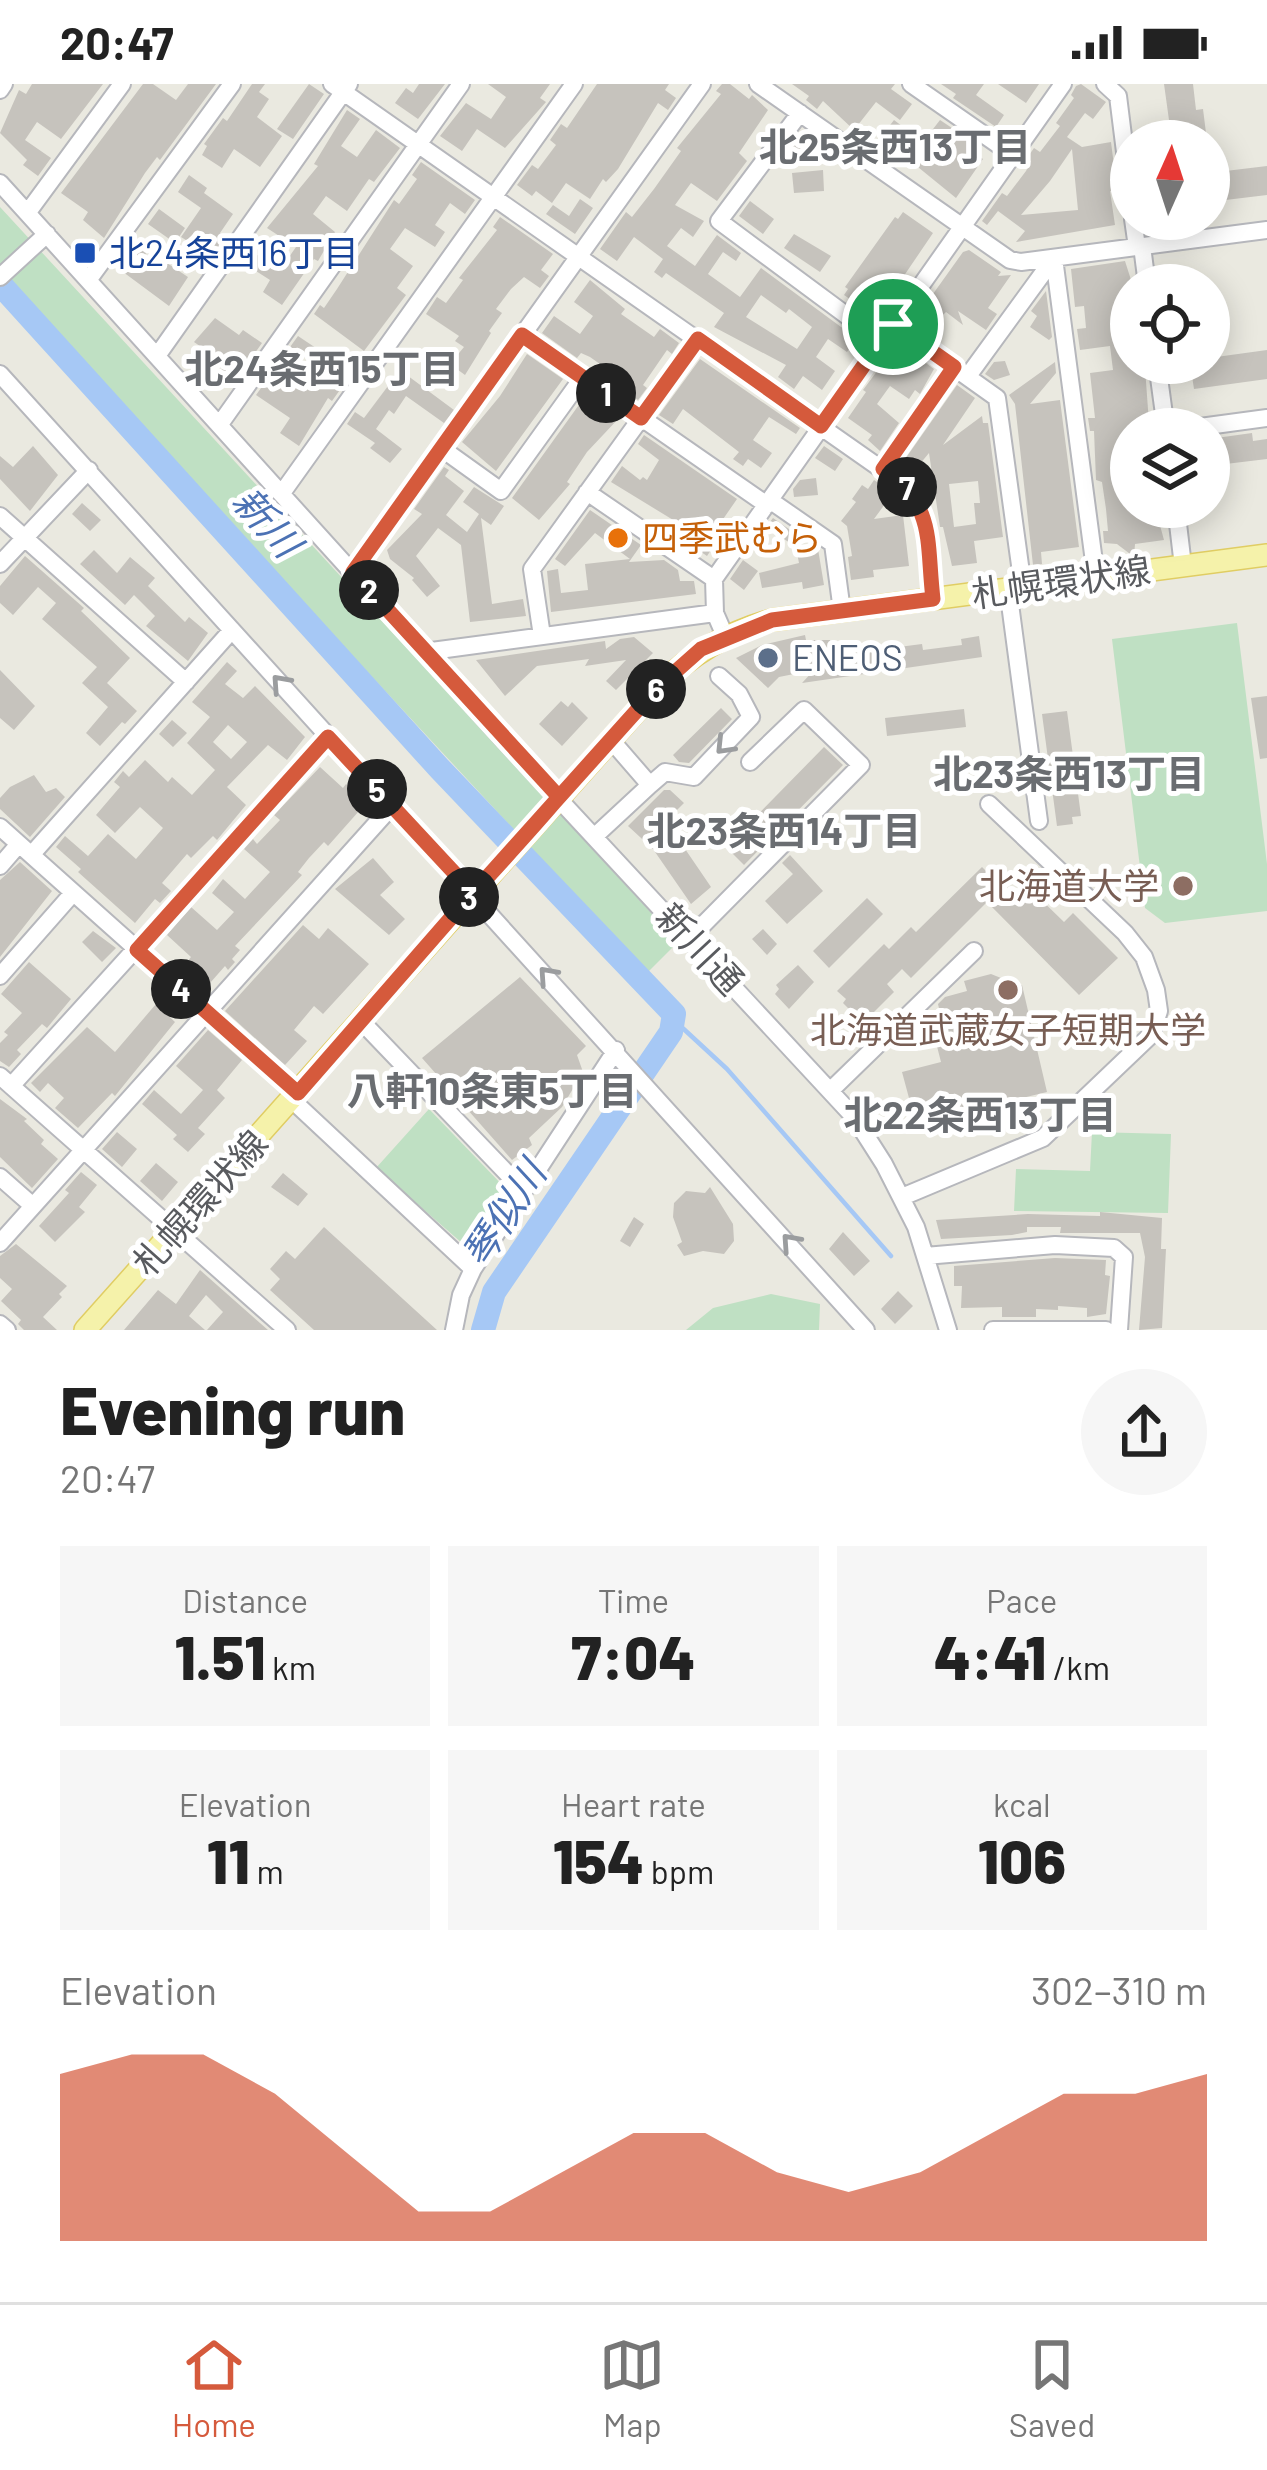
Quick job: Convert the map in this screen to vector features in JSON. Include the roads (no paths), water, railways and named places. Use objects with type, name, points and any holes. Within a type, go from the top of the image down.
[{"type":"main road","name":"札幌環状線","points":[[85,1330],[657,688],[701,649],[772,620],[1267,555]]},
{"type":"street","points":[[28,212],[122,84]]},
{"type":"street","points":[[89,279],[232,84]]},
{"type":"street","points":[[220,424],[461,84]]},
{"type":"street","points":[[282,494],[574,84]]},
{"type":"street","points":[[353,572],[701,84]]},
{"type":"street","points":[[758,84],[1010,260],[1267,230]]},
{"type":"street","points":[[911,84],[1013,154]]},
{"type":"street","points":[[1105,84],[1118,96],[1121,120]]},
{"type":"street","points":[[725,637],[715,613],[714,579],[1060,85]]},
{"type":"street","points":[[157,356],[342,87],[883,469],[917,498],[933,599]]},
{"type":"street","points":[[800,113],[719,221],[881,341]]},
{"type":"street","name":"新川通","points":[[0,183],[854,1117],[902,1197],[948,1330]]},
{"type":"street","points":[[0,277],[47,234]]},
{"type":"street","points":[[1138,240],[1143,264]]},
{"type":"street","points":[[883,469],[1054,258]]},
{"type":"street","points":[[1054,258],[1096,577]]},
{"type":"street","points":[[893,324],[997,398],[1039,820]]},
{"type":"street","points":[[522,335],[833,544],[842,611]]},
{"type":"street","points":[[542,636],[532,569],[698,339]]},
{"type":"street","points":[[0,374],[866,1330]]},
{"type":"street","points":[[441,448],[501,491],[583,377]]},
{"type":"street","points":[[1230,423],[1267,418]]},
{"type":"street","points":[[0,564],[89,470]]},
{"type":"street","points":[[587,492],[714,579]]},
{"type":"street","points":[[0,516],[186,682]]},
{"type":"street","points":[[1178,528],[1183,566]]},
{"type":"street","points":[[424,652],[715,613]]},
{"type":"street","points":[[0,866],[26,849],[232,630]]},
{"type":"street","points":[[595,836],[665,772],[694,777],[751,717],[739,694],[717,681],[701,649]]},
{"type":"street","points":[[690,938],[861,765],[804,710],[750,762]]},
{"type":"street","points":[[287,1330],[6,1081],[137,950],[328,737]]},
{"type":"street","points":[[611,740],[650,785]]},
{"type":"street","points":[[902,1197],[1042,1138],[1151,1035],[1159,1011],[1144,957],[1126,933],[989,804]]},
{"type":"street","points":[[0,1243],[392,806]]},
{"type":"street","points":[[0,827],[207,1012],[473,1269]]},
{"type":"street","points":[[0,976],[73,892]]},
{"type":"street","points":[[830,1090],[974,951]]},
{"type":"street","points":[[362,1022],[524,1191]]},
{"type":"street","points":[[454,1330],[460,1295],[473,1269],[619,1053]]},
{"type":"street","points":[[0,1177],[33,1206]]},
{"type":"street","points":[[925,1256],[1055,1245],[1114,1248],[1124,1257],[1119,1330]]},
{"type":"street","points":[[256,1330],[270,1314]]},
{"type":"street","points":[[993,1330],[1106,1330]]},
{"type":"waterway","name":"新川","points":[[0,284],[440,769],[674,1014],[671,1032],[494,1292],[483,1330]]},
{"type":"waterway","points":[[675,1021],[727,1069],[891,1256]]},
{"type":"place","name":"北24条西16丁目","points":[[85,253]]},
{"type":"place","name":"四季武むら","points":[[618,538]]},
{"type":"place","name":"ENEOS","points":[[768,658]]},
{"type":"place","name":"北海道大学","points":[[1183,886]]},
{"type":"place","name":"北海道武蔵女子短期大学","points":[[1008,990]]},
{"type":"district","name":"北25条西13丁目","points":[[895,147]]},
{"type":"district","name":"北24条西15丁目","points":[[322,369]]},
{"type":"district","name":"北23条西13丁目","points":[[1069,774]]},
{"type":"district","name":"北23条西14丁目","points":[[784,831]]},
{"type":"district","name":"八軒10条東5丁目","points":[[492,1091]]},
{"type":"district","name":"北22条西13丁目","points":[[980,1115]]},
{"type":"water label","name":"琴似川","points":[[504,1214]]}]
